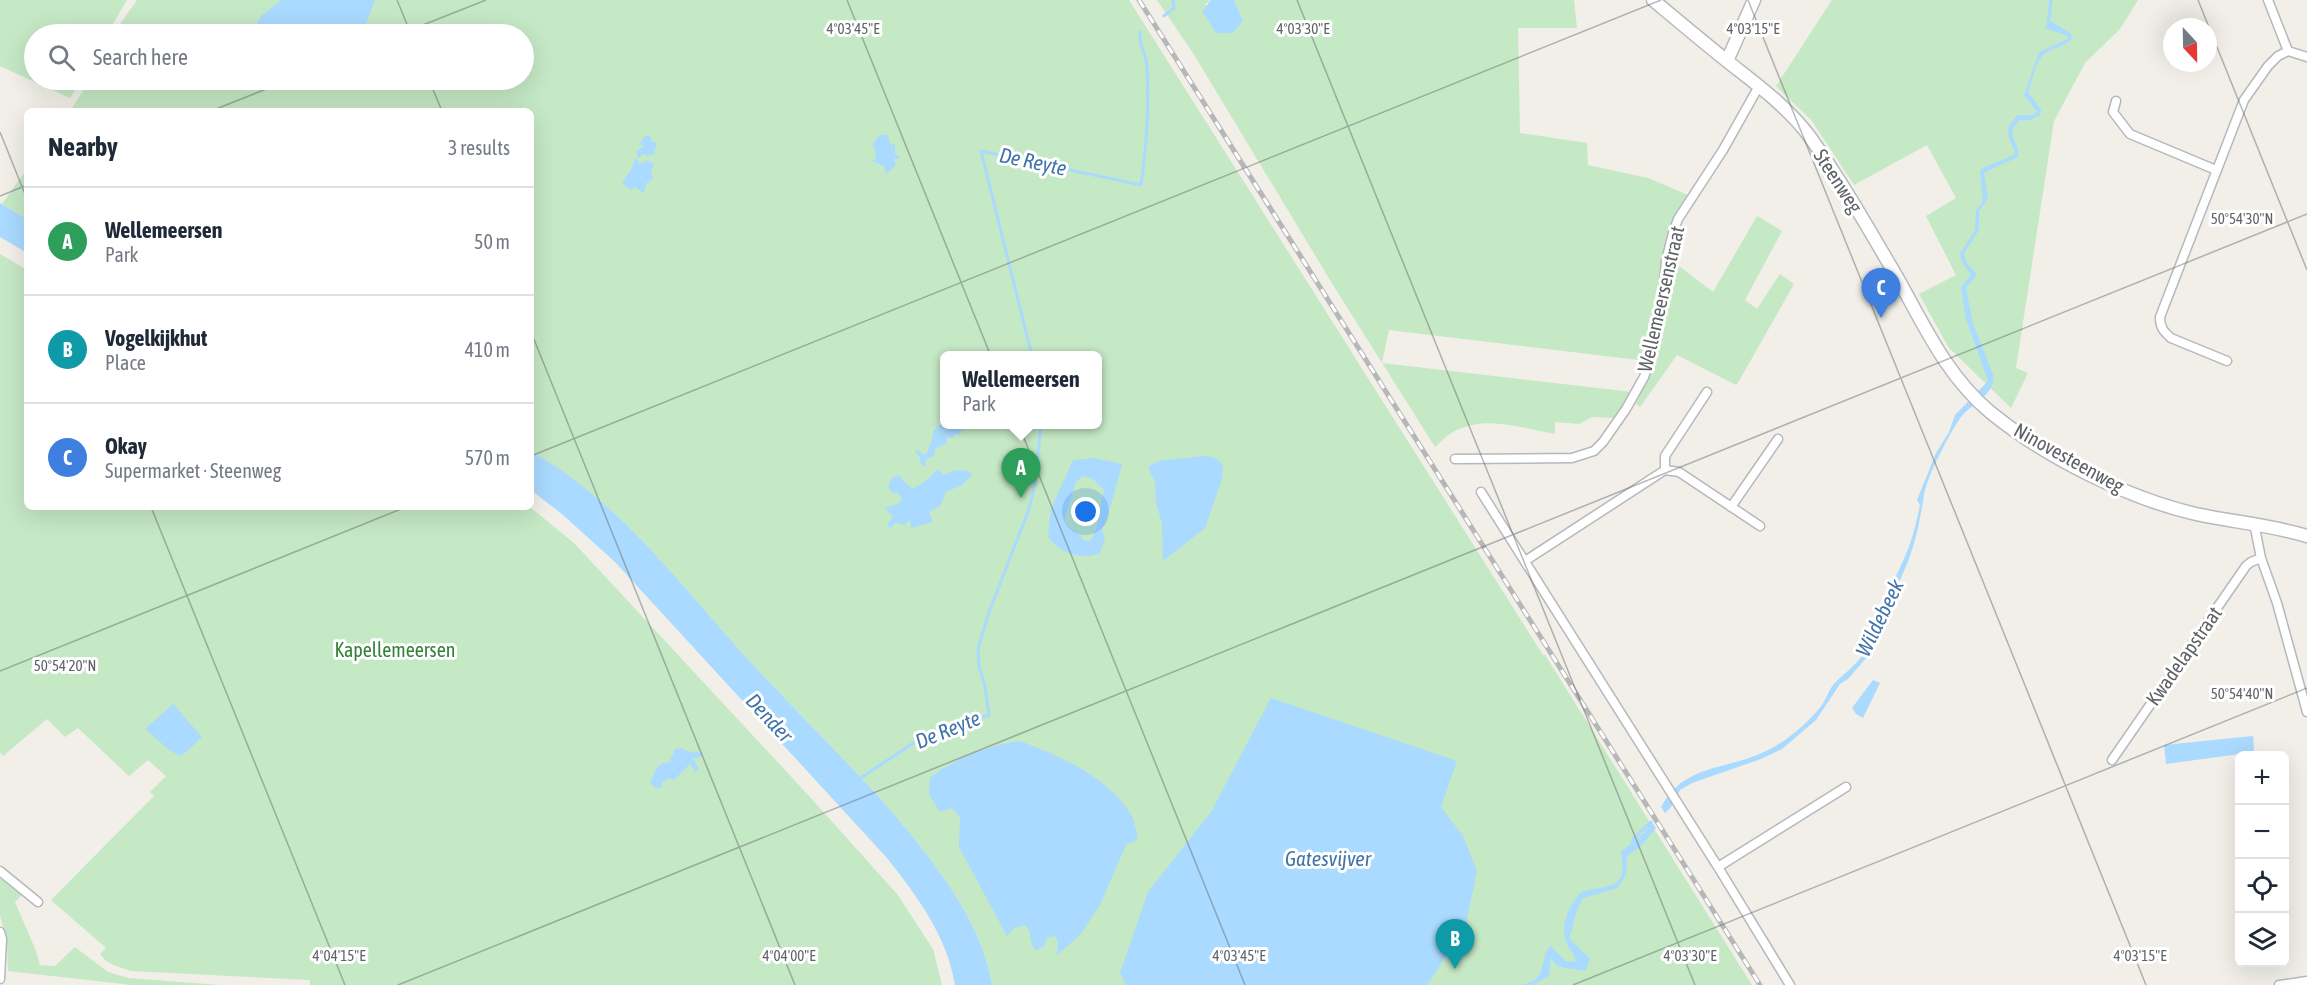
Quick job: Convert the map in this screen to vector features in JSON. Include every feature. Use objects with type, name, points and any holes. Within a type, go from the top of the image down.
[{"type":"main road","name":"Steenweg","points":[[1653,0],[1759,86],[1798,122],[1821,154],[1884,254],[1938,352],[1961,384],[1977,400]]},
{"type":"main road","points":[[1727,61],[1754,0]]},
{"type":"main road","name":"Ninovesteenweg","points":[[1977,400],[1992,414],[2056,455],[2124,491],[2195,513],[2307,536]]},
{"type":"street","points":[[2268,0],[2288,51]]},
{"type":"street","points":[[2227,361],[2171,338],[2160,324],[2162,308],[2244,100],[2278,56],[2288,51],[2307,57]]},
{"type":"street","name":"Wellemeersenstraat","points":[[1455,459],[1572,458],[1594,451],[1603,442],[1644,378],[1655,343],[1662,309],[1666,261],[1678,219],[1724,150],[1759,86]]},
{"type":"street","points":[[2116,101],[2112,112],[2130,134],[2216,170]]},
{"type":"street","points":[[1665,470],[1665,456],[1707,392]]},
{"type":"street","points":[[1731,507],[1778,439]]},
{"type":"street","points":[[1525,561],[1665,470],[1679,472],[1760,526]]},
{"type":"street","points":[[1481,492],[1790,985]]},
{"type":"street","points":[[2254,524],[2261,558],[2277,603],[2307,712]]},
{"type":"street","name":"Kwadelapstraat","points":[[2112,760],[2246,566],[2251,561],[2261,558]]},
{"type":"street","points":[[1718,867],[1846,787]]},
{"type":"street","points":[[0,871],[38,902]]},
{"type":"street","points":[[0,932],[2,939],[0,979]]},
{"type":"street","points":[[2279,985],[2307,981]]},
{"type":"green space","points":[[0,0],[127,0],[113,24],[24,24],[24,77],[0,66]]},
{"type":"green space","points":[[137,0],[1129,0],[1752,985],[992,985],[979,941],[966,913],[941,874],[899,820],[623,522],[563,472],[534,454],[534,108],[72,108],[84,90],[534,90],[534,24],[120,24]]},
{"type":"green space","points":[[1157,0],[1211,0],[1205,4],[1217,33],[1233,33],[1243,21],[1234,0],[1574,0],[1577,28],[1518,28],[1520,133],[1587,143],[1588,165],[1648,178],[1688,195],[1678,210],[1667,236],[1655,328],[1647,361],[1389,330],[1382,363],[1193,53]]},
{"type":"green space","points":[[1832,0],[2138,0],[2120,29],[2085,63],[2054,121],[2016,368],[2028,373],[2011,408],[1949,348],[1919,294],[1956,275],[1926,216],[1956,198],[1927,145],[1854,185],[1812,121],[1776,86]]},
{"type":"green space","points":[[52,90],[75,90],[70,98]]},
{"type":"green space","points":[[24,173],[24,217],[2,204]]},
{"type":"green space","points":[[1757,216],[1782,231],[1745,300],[1757,309],[1780,274],[1794,284],[1739,381],[1736,385],[1677,355],[1640,407],[1636,404],[1651,368],[1660,333],[1670,259],[1713,292]]},
{"type":"green space","name":"Kapellemeersen","points":[[0,254],[24,268],[24,510],[534,510],[574,543],[897,894],[933,949],[942,985],[310,985],[310,980],[131,971],[106,961],[100,954],[106,948],[51,900],[154,796],[150,792],[166,776],[148,760],[129,776],[78,728],[65,737],[47,719],[3,756],[0,752]]},
{"type":"green space","points":[[1382,363],[1632,392],[1615,418],[1592,417],[1579,424],[1555,422],[1555,434],[1504,424],[1478,424],[1453,432],[1435,447]]},
{"type":"green space","points":[[0,877],[22,895],[15,902],[40,965],[55,966],[75,947],[108,972],[128,978],[220,985],[132,985],[8,971],[7,943],[0,915]]},
{"type":"water","points":[[281,0],[375,0],[366,24],[257,24],[260,17]]},
{"type":"water","points":[[1211,0],[1234,0],[1243,21],[1233,33],[1216,33],[1202,11]]},
{"type":"water","points":[[2051,21],[2071,34],[2072,38],[2066,44],[2046,52],[2038,63],[2028,92],[2041,110],[2040,115],[2030,120],[2020,120],[2015,126],[2012,135],[2017,146],[2018,157],[1984,174],[1988,198],[1979,211],[1979,230],[1964,253],[1966,262],[1976,274],[1966,287],[1973,324],[1993,374],[1993,382],[1986,394],[1959,420],[1933,468],[1911,553],[1879,620],[1880,628],[1867,657],[1848,679],[1840,684],[1816,720],[1782,749],[1761,759],[1692,783],[1680,790],[1665,813],[1661,807],[1682,782],[1707,770],[1766,751],[1797,731],[1822,705],[1833,685],[1859,660],[1868,646],[1876,627],[1873,623],[1876,615],[1911,542],[1920,505],[1917,500],[1936,453],[1949,432],[1955,415],[1988,381],[1966,319],[1961,287],[1971,275],[1962,262],[1960,254],[1975,230],[1976,211],[1983,201],[1980,171],[2014,155],[2008,133],[2010,124],[2018,115],[2033,115],[2037,112],[2024,95],[2039,52],[2068,39],[2068,36],[2045,28]]},
{"type":"water","points":[[645,135],[657,143],[654,154],[648,156],[644,154],[638,158],[636,152],[645,145],[639,145]]},
{"type":"water","points":[[879,135],[888,135],[890,145],[895,144],[895,154],[900,157],[894,160],[896,165],[886,174],[884,166],[872,161],[876,158],[875,148],[872,145]]},
{"type":"water","points":[[635,159],[638,163],[644,163],[645,160],[654,163],[651,172],[653,179],[646,183],[644,193],[635,187],[631,190],[622,183]]},
{"type":"water","points":[[0,203],[24,217],[24,251],[0,237]]},
{"type":"water","points":[[940,424],[940,429],[962,429],[960,435],[956,434],[953,438],[947,437],[947,443],[935,449],[934,456],[926,459],[925,467],[915,452],[917,450],[924,455],[928,451],[933,432]]},
{"type":"water","name":"Dender","points":[[534,454],[593,495],[651,550],[756,668],[899,820],[941,874],[966,913],[979,941],[992,985],[955,985],[938,933],[920,902],[887,858],[615,562],[534,492]]},
{"type":"water","points":[[1205,456],[1216,458],[1223,465],[1222,479],[1205,528],[1163,561],[1162,523],[1156,503],[1155,482],[1148,467],[1158,461]]},
{"type":"water","points":[[1094,458],[1122,464],[1102,530],[1105,538],[1100,553],[1093,555],[1072,554],[1053,543],[1048,537],[1051,509],[1073,460]],"holes":[[[1083,476],[1092,478],[1104,490],[1098,523],[1090,541],[1083,540],[1064,521],[1076,482]]]},
{"type":"water","points":[[938,469],[944,475],[958,470],[973,474],[962,485],[946,492],[940,506],[929,512],[933,522],[911,528],[910,520],[904,525],[896,523],[890,528],[887,525],[893,517],[885,508],[900,503],[902,498],[897,492],[893,494],[888,486],[892,478],[899,475],[913,489]]},
{"type":"water","points":[[1873,680],[1880,683],[1863,718],[1852,708]]},
{"type":"water","name":"Gatesvijver","points":[[1271,698],[1457,761],[1441,807],[1463,836],[1477,871],[1465,928],[1427,985],[1126,985],[1120,973],[1148,892],[1211,812]]},
{"type":"water","points":[[173,704],[202,737],[179,756],[145,729]]},
{"type":"water","points":[[2253,736],[2254,751],[2235,751],[2235,755],[2166,764],[2164,745]]},
{"type":"water","points":[[1020,741],[1067,761],[1097,779],[1122,802],[1132,816],[1138,839],[1126,845],[1100,905],[1080,935],[1057,955],[1058,942],[1055,936],[1047,938],[1044,946],[1036,950],[1025,925],[1014,928],[1007,936],[959,847],[960,817],[952,808],[940,812],[929,794],[930,778],[939,771],[985,749]]},
{"type":"water","points":[[682,748],[703,754],[693,759],[699,768],[695,772],[690,764],[674,780],[669,778],[662,783],[661,788],[656,788],[650,783],[657,768],[662,763],[671,762],[670,758],[675,749]]},
{"type":"water","points":[[1651,821],[1656,828],[1641,846],[1627,856],[1626,874],[1618,888],[1583,898],[1578,908],[1569,938],[1590,959],[1586,970],[1557,966],[1551,958],[1549,976],[1533,985],[1521,985],[1539,976],[1550,946],[1567,962],[1576,961],[1568,946],[1564,930],[1569,910],[1581,892],[1608,886],[1619,880],[1622,874],[1621,852],[1645,832]]},
{"type":"waterway","name":"De Reyte","points":[[1164,16],[1174,8],[1173,0]]},
{"type":"waterway","name":"Wildebeek","points":[[2051,0],[2048,24],[2052,26]]},
{"type":"waterway","name":"De Reyte","points":[[1031,351],[981,151],[1141,185],[1148,97],[1147,63],[1140,41],[1140,32]]},
{"type":"waterway","name":"De Reyte","points":[[859,779],[918,740],[989,715],[985,686],[979,666],[978,649],[989,612],[1028,512],[1035,485],[1041,429]]},
{"type":"waterway","name":"Wildebeek","points":[[1632,846],[1633,839],[1651,822]]},
{"type":"railway","points":[[1139,0],[1760,985]]},
{"type":"place","name":"Okay","points":[[1881,318]]},
{"type":"place","name":"Wellemeersen","points":[[1021,498]]},
{"type":"place","name":"Vogelkijkhut","points":[[1455,969]]}]
